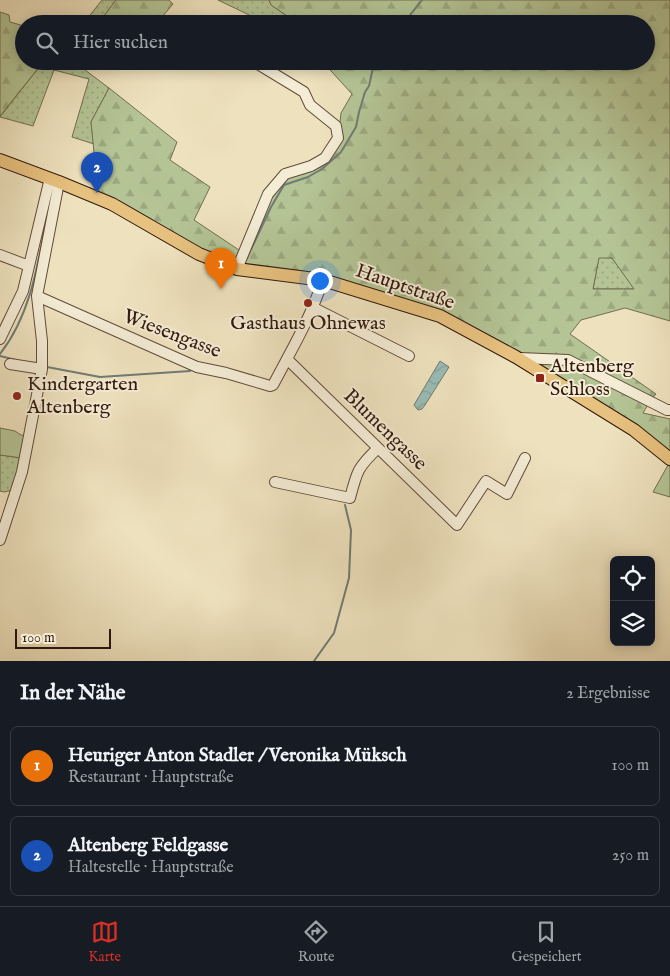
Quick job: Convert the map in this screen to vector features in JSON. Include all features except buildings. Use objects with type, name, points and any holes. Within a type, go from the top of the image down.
[{"type":"main road","name":"Hauptstraße","points":[[0,160],[112,204],[199,254],[237,269],[323,280],[440,316],[517,358],[634,430],[670,459]]},
{"type":"street","points":[[237,269],[268,194],[285,174],[312,166],[325,158],[338,138],[336,126],[310,105],[304,92],[268,70]]},
{"type":"street","points":[[0,339],[23,291],[55,180]]},
{"type":"street","points":[[0,540],[22,472],[42,369],[42,341],[37,296],[55,180]]},
{"type":"street","points":[[0,255],[29,266]]},
{"type":"street","name":"Wiesengasse","points":[[37,296],[197,367],[270,386],[273,385],[314,308],[323,280]]},
{"type":"street","points":[[314,308],[409,356]]},
{"type":"street","points":[[517,358],[568,360],[670,410]]},
{"type":"street","name":"Blumengasse","points":[[287,359],[458,525],[486,482],[507,494],[525,458]]},
{"type":"street","points":[[10,364],[42,369]]},
{"type":"street","points":[[276,482],[350,498],[361,464],[378,448]]},
{"type":"green space","points":[[102,0],[116,0],[105,15],[90,15]]},
{"type":"green space","points":[[116,0],[169,0],[173,4],[164,15],[105,15]]},
{"type":"green space","points":[[218,0],[269,0],[271,5],[286,15],[249,15]]},
{"type":"green space","points":[[269,0],[670,0],[670,321],[625,308],[581,320],[570,334],[656,394],[651,400],[569,358],[518,356],[440,312],[240,267],[272,193],[287,175],[337,148],[341,113],[352,94],[330,70],[655,70],[655,15],[286,15],[271,5]],"holes":[[[599,258],[612,258],[634,289],[593,289]]]},
{"type":"green space","points":[[0,12],[9,15],[10,22],[15,23],[15,70],[37,70],[0,116]]},
{"type":"green space","points":[[37,70],[54,70],[33,126],[0,117]]},
{"type":"green space","points":[[54,70],[85,70],[109,88],[91,122],[94,144],[72,137],[89,79]]},
{"type":"green space","points":[[109,88],[177,142],[170,160],[210,187],[194,220],[239,250],[234,264],[188,245],[98,193],[91,122]]},
{"type":"green space","points":[[599,257],[612,258],[635,289],[593,289]]},
{"type":"green space","points":[[525,359],[567,363],[649,403],[643,413],[670,419],[670,455]]},
{"type":"green space","points":[[0,428],[27,436],[22,458],[0,455]]},
{"type":"green space","points":[[0,455],[22,458],[13,490],[0,491]]},
{"type":"green space","points":[[668,465],[670,467],[670,497],[653,492]]},
{"type":"water","points":[[440,361],[449,367],[425,405],[422,409],[418,410],[414,405]]},
{"type":"waterway","points":[[410,15],[422,0]]},
{"type":"waterway","points":[[246,260],[271,207],[284,185],[308,177],[322,169],[341,152],[356,127],[372,70]]},
{"type":"waterway","points":[[119,201],[152,220]]},
{"type":"waterway","points":[[0,354],[11,338],[27,302],[38,263],[49,205]]},
{"type":"waterway","points":[[0,356],[16,360]]},
{"type":"waterway","points":[[47,367],[100,377],[190,371]]},
{"type":"waterway","points":[[314,661],[334,633],[349,578],[351,530],[345,505]]},
{"type":"place","name":"Altenberg Feldgasse","points":[[97,193]]},
{"type":"place","name":"Heuriger Anton Stadler / Veronika Müksch","points":[[221,289]]},
{"type":"place","name":"Gasthaus Ohnewas","points":[[308,303]]},
{"type":"place","name":"Altenberg Schloss","points":[[540,378]]},
{"type":"place","name":"Kindergarten Altenberg","points":[[17,396]]}]
